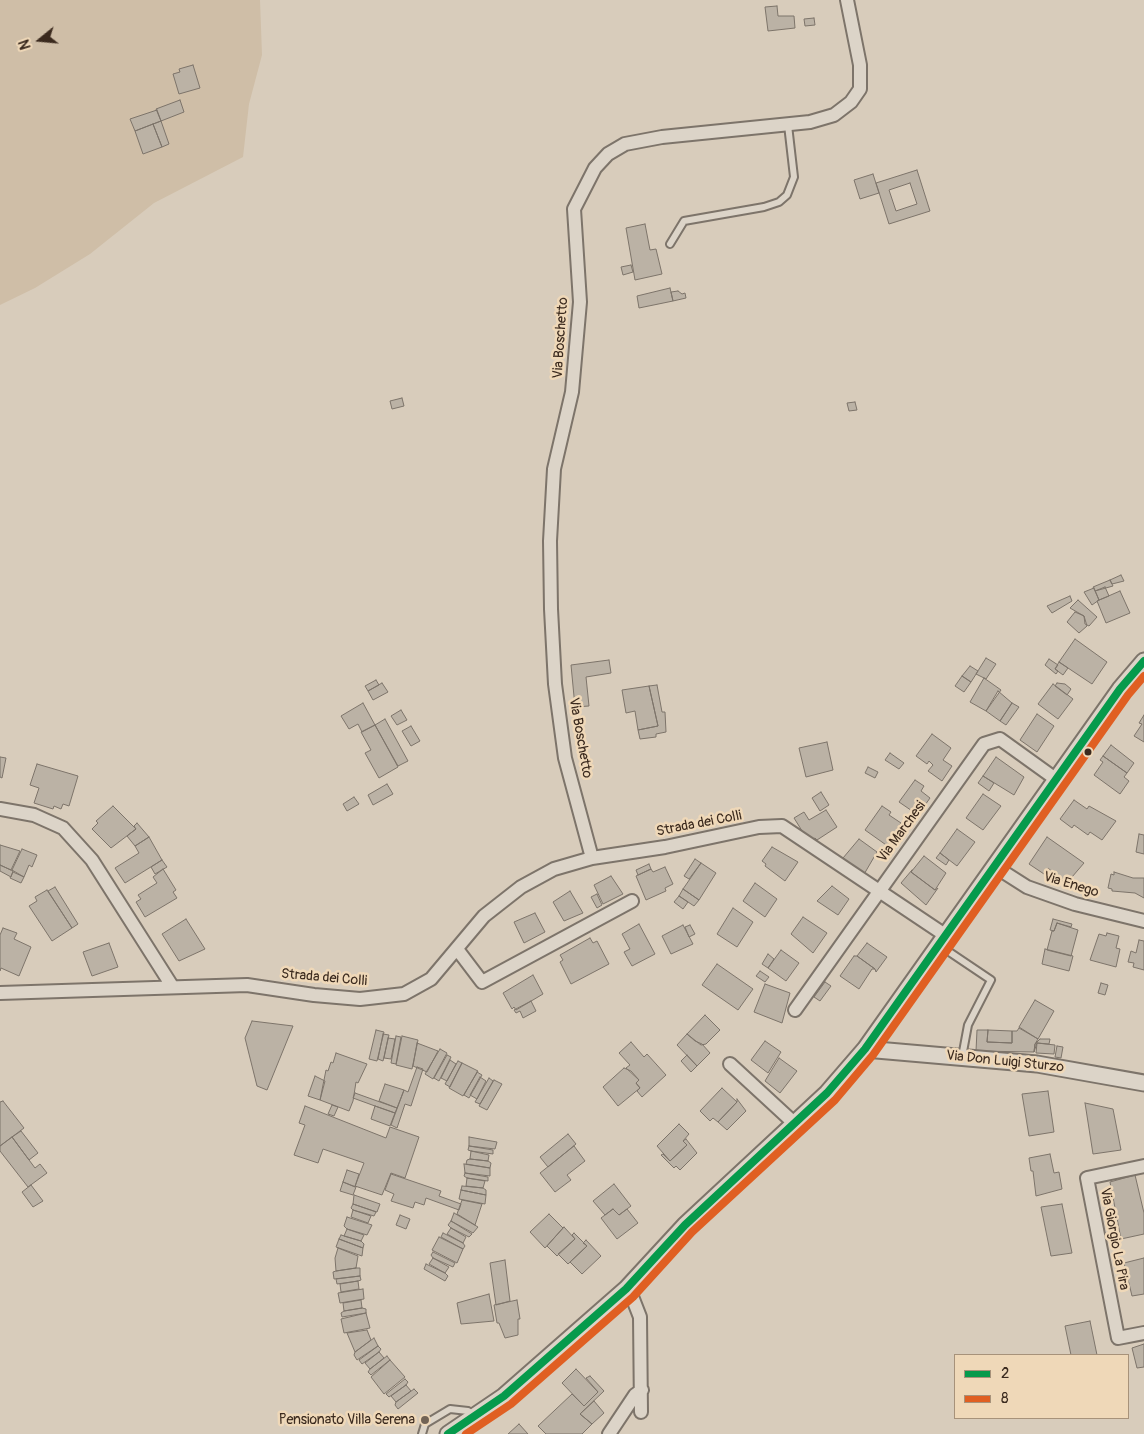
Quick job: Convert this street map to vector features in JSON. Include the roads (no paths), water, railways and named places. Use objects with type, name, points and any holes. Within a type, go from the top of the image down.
[{"type":"street","name":"Via Boschetto","points":[[592,858],[565,758],[556,684],[551,609],[550,541],[554,469],[572,392],[580,302],[574,208],[595,168],[608,154],[625,144],[662,137],[810,122],[834,115],[851,102],[860,89],[860,65],[846,0]]},
{"type":"street","points":[[448,1434],[476,1417],[504,1396],[626,1289],[685,1225],[827,1093],[865,1049],[994,866],[1141,670]]},
{"type":"street","name":"Via Marchesi","points":[[795,1010],[878,890],[984,744],[1000,739],[1057,780]]},
{"type":"street","points":[[0,809],[34,815],[63,828],[92,860],[172,986]]},
{"type":"street","name":"Strada dei Colli","points":[[0,993],[248,985],[314,995],[360,999],[404,994],[431,979],[484,916],[521,886],[554,869],[592,858],[665,847],[758,827],[782,826],[878,890],[942,940]]},
{"type":"street","name":"Via Enego","points":[[994,866],[1027,887],[1075,904],[1144,921]]},
{"type":"street","points":[[457,949],[482,982],[632,902]]},
{"type":"street","name":"Via Don Luigi Sturzo","points":[[865,1049],[1037,1064],[1144,1083]]},
{"type":"street","points":[[730,1064],[794,1122]]},
{"type":"street","name":"Via Giorgio La Pira","points":[[1144,1166],[1087,1178],[1118,1338],[1144,1333]]},
{"type":"street","points":[[626,1289],[631,1294],[640,1317],[641,1412]]},
{"type":"street","points":[[609,1434],[635,1395],[642,1390]]},
{"type":"lane","points":[[670,244],[684,221],[764,206],[779,202],[788,195],[794,177],[788,125]]},
{"type":"lane","points":[[942,940],[991,980],[968,1025],[962,1057]]},
{"type":"lane","points":[[422,1434],[425,1424],[450,1409],[468,1411],[476,1417]]},
{"type":"place","name":"Pensionato Villa Serena","points":[[425,1420]]}]
